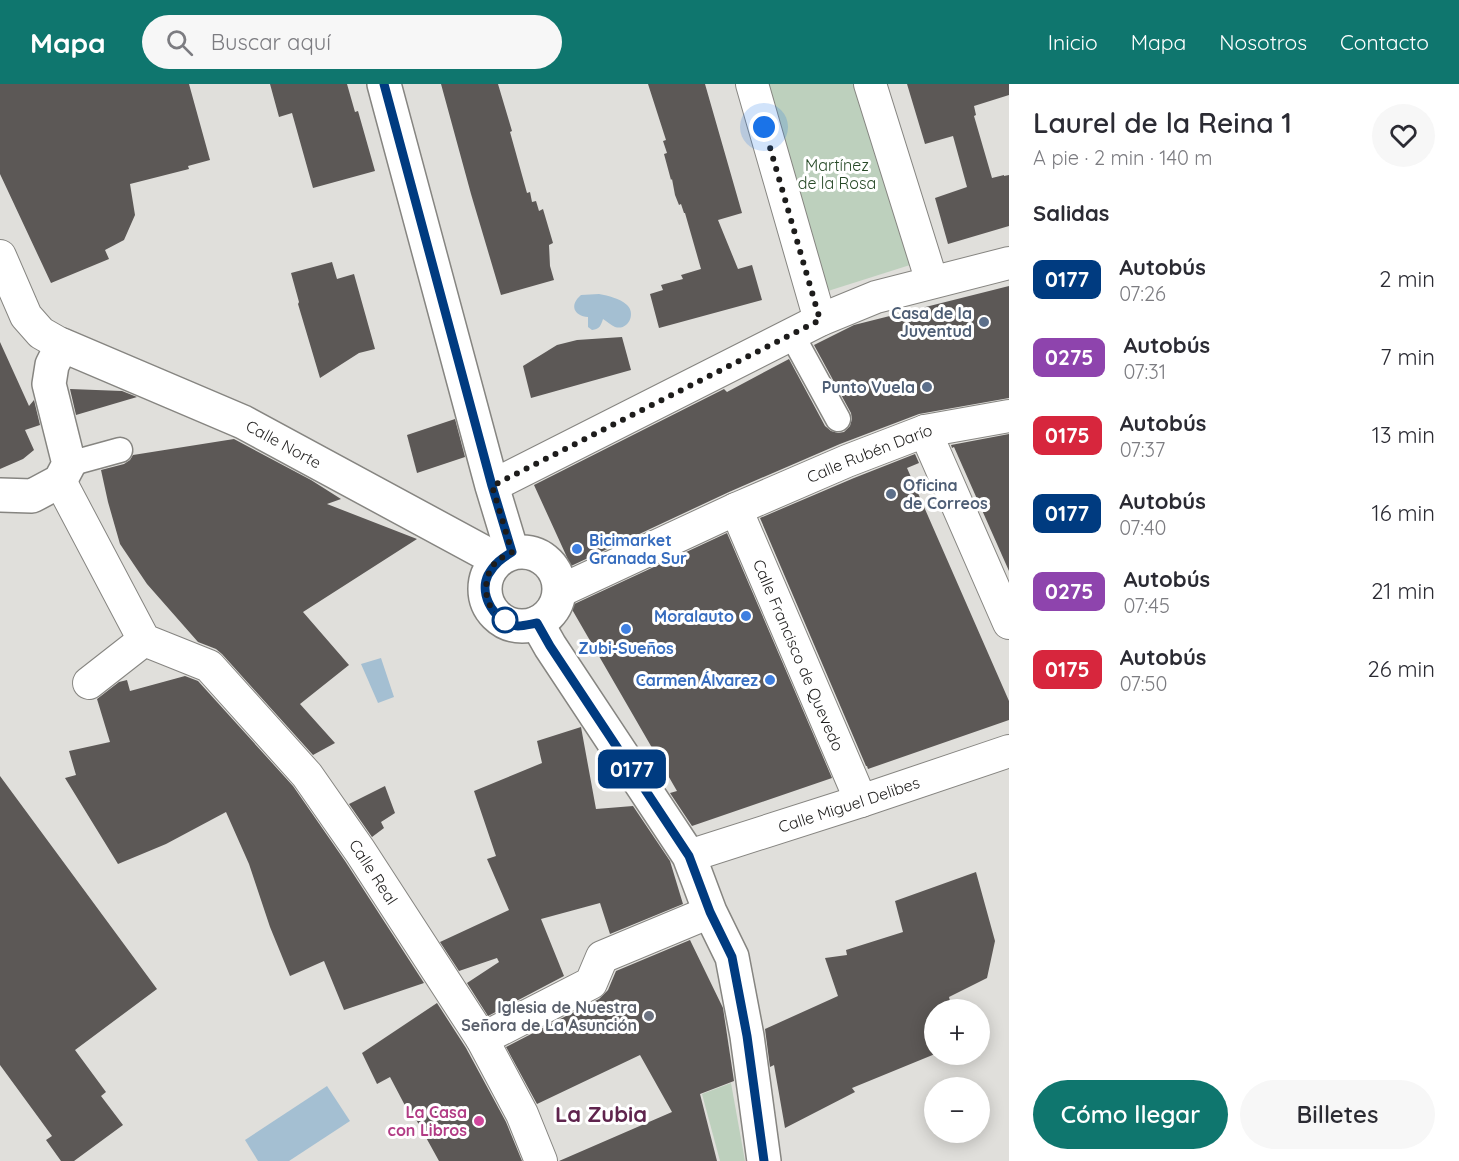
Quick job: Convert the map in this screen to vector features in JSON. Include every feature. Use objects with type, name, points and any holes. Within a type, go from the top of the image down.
[{"type":"street","points":[[384,84],[492,486],[505,556]]},
{"type":"street","points":[[752,84],[820,320]]},
{"type":"street","points":[[870,84],[932,282]]},
{"type":"street","points":[[0,256],[26,316],[41,333],[62,345],[52,365],[49,384],[64,472],[144,640],[88,683]]},
{"type":"street","points":[[492,486],[820,320],[876,297],[1009,263]]},
{"type":"street","points":[[792,335],[838,419]]},
{"type":"street","name":"Calle Norte","points":[[62,345],[243,422],[505,556]]},
{"type":"street","name":"Calle Rubén Darío","points":[[560,591],[736,509],[847,461],[925,431],[1009,416]]},
{"type":"street","points":[[925,431],[1009,623]]},
{"type":"street","points":[[0,495],[32,495],[64,472],[120,450]]},
{"type":"street","name":"Calle Francisco de Quevedo","points":[[736,509],[861,801]]},
{"type":"street","points":[[544,635],[549,615],[560,591],[554,568],[536,554],[505,556],[487,578],[486,598],[497,616],[516,626],[544,635],[689,856],[710,912],[732,957],[747,1036],[764,1161]]},
{"type":"street","name":"Calle Real","points":[[144,640],[209,666],[307,775],[366,860],[482,1039],[522,1114],[541,1161]]},
{"type":"street","name":"Calle Miguel Delibes","points":[[689,856],[1009,751]]},
{"type":"street","points":[[482,1039],[591,983],[602,957],[710,912]]},
{"type":"green space","name":"Martínez de la Rosa","points":[[763,84],[854,84],[910,265],[828,291]]},
{"type":"green space","points":[[731,1083],[745,1161],[720,1161],[702,1094]]},
{"type":"water","points":[[599,294],[617,299],[627,305],[631,312],[630,321],[620,328],[603,319],[597,329],[592,330],[588,327],[588,317],[576,312],[575,303],[581,295]]},
{"type":"water","points":[[381,658],[394,697],[378,703],[361,664]]},
{"type":"water","points":[[327,1086],[350,1121],[289,1161],[258,1161],[245,1140]]},
{"type":"building","points":[[0,84],[189,84],[210,160],[188,166],[189,169],[130,184],[135,215],[124,240],[105,250],[109,259],[51,283],[0,174]]},
{"type":"building","points":[[270,84],[347,84],[355,112],[358,111],[375,171],[313,188],[292,113],[279,117]]},
{"type":"building","points":[[441,84],[498,84],[527,193],[530,192],[532,202],[536,201],[539,211],[543,209],[553,243],[549,245],[550,266],[554,280],[501,295]]},
{"type":"building","points":[[648,84],[705,84],[742,213],[718,220],[738,269],[752,265],[762,300],[659,328],[650,294],[663,290],[661,285],[683,279],[681,275],[701,269],[685,213],[675,195],[664,154],[667,153],[663,141],[666,140]]},
{"type":"building","points":[[907,84],[1009,84],[1009,95],[974,106],[976,115],[974,116],[992,178],[1009,175],[1009,226],[948,244],[935,198],[967,187],[953,136],[925,144]]},
{"type":"building","points":[[332,262],[337,279],[354,274],[375,349],[359,353],[320,378],[291,273]]},
{"type":"building","points":[[1009,286],[1009,398],[919,414],[840,444],[729,492],[571,566],[534,485],[724,389],[727,392],[789,359],[825,426],[831,431],[844,432],[850,426],[851,413],[814,345],[854,325]]},
{"type":"building","points":[[622,337],[631,370],[531,398],[523,366],[557,345],[577,340]]},
{"type":"building","points":[[0,342],[29,406],[34,400],[40,425],[25,430],[34,450],[23,459],[0,469]]},
{"type":"building","points":[[70,389],[122,391],[137,397],[76,415]]},
{"type":"building","points":[[455,419],[465,457],[417,473],[407,435]]},
{"type":"building","points":[[1009,434],[1009,571],[954,447],[952,448],[951,445]]},
{"type":"building","points":[[234,439],[311,480],[341,499],[327,504],[417,539],[303,612],[349,665],[300,704],[335,743],[313,755],[222,654],[198,642],[147,584],[120,544],[108,502],[101,470],[124,464],[133,455]]},
{"type":"building","points":[[915,454],[919,463],[907,468],[1009,701],[1009,720],[868,769],[760,518]]},
{"type":"building","points":[[727,533],[832,778],[692,826],[670,793],[677,791],[570,606]]},
{"type":"building","points":[[185,676],[198,681],[293,786],[424,983],[344,1010],[324,961],[290,976],[270,927],[249,864],[226,812],[166,844],[118,864],[65,778],[76,775],[69,751],[110,742],[97,699],[119,682],[127,680],[130,691]]},
{"type":"building","points":[[581,727],[596,809],[633,806],[670,861],[683,904],[610,934],[600,903],[541,919],[564,976],[488,1016],[467,983],[499,962],[497,958],[459,971],[440,942],[509,910],[487,859],[496,856],[474,791],[542,763],[537,741]]},
{"type":"building","points":[[0,776],[157,989],[75,1050],[106,1092],[101,1096],[123,1125],[74,1161],[61,1161],[46,1140],[52,1136],[0,1065]]},
{"type":"building","points":[[385,786],[395,813],[381,822],[384,828],[372,837],[349,804]]},
{"type":"building","points":[[976,872],[995,941],[987,978],[949,997],[949,999],[924,999],[924,1059],[852,1088],[855,1092],[785,1128],[774,1065],[770,1067],[765,1029],[838,996],[825,958],[847,955],[846,950],[903,932],[895,901]]},
{"type":"building","name":"Iglesia de Nuestra Señora de La Asunción","points":[[690,940],[723,1008],[734,1081],[700,1094],[717,1161],[559,1161],[672,1112],[640,1055],[537,1104],[506,1047],[599,999],[608,990],[616,971]]},
{"type":"building","points":[[437,1003],[466,1048],[506,1122],[522,1161],[439,1161],[413,1114],[410,1115],[390,1077],[377,1084],[362,1053]]},
{"type":"bus line","name":"0177","points":[[384,84],[492,486],[512,552],[498,560],[487,578],[486,598],[497,616],[516,626],[537,623],[689,856],[710,912],[732,957],[747,1036],[764,1161]]},
{"type":"place","name":"Casa de la Juventud","points":[[984,322]]},
{"type":"place","name":"Punto Vuela","points":[[927,387]]},
{"type":"place","name":"Oficina de Correos","points":[[891,494]]},
{"type":"place","name":"Bicimarket Granada Sur","points":[[577,549]]},
{"type":"place","name":"Moralauto","points":[[746,616]]},
{"type":"place","name":"Zubi-Sueños","points":[[626,629]]},
{"type":"place","name":"Carmen Álvarez","points":[[770,680]]},
{"type":"place","name":"Iglesia de Nuestra Señora de La Asunción","points":[[649,1016]]},
{"type":"place","name":"La Casa con Libros","points":[[479,1121]]},
{"type":"district","name":"La Zubia","points":[[601,1114]]},
{"type":"route","points":[[505,620],[497,616],[486,598],[487,578],[498,560],[512,552],[492,486],[820,320],[764,127]]}]
